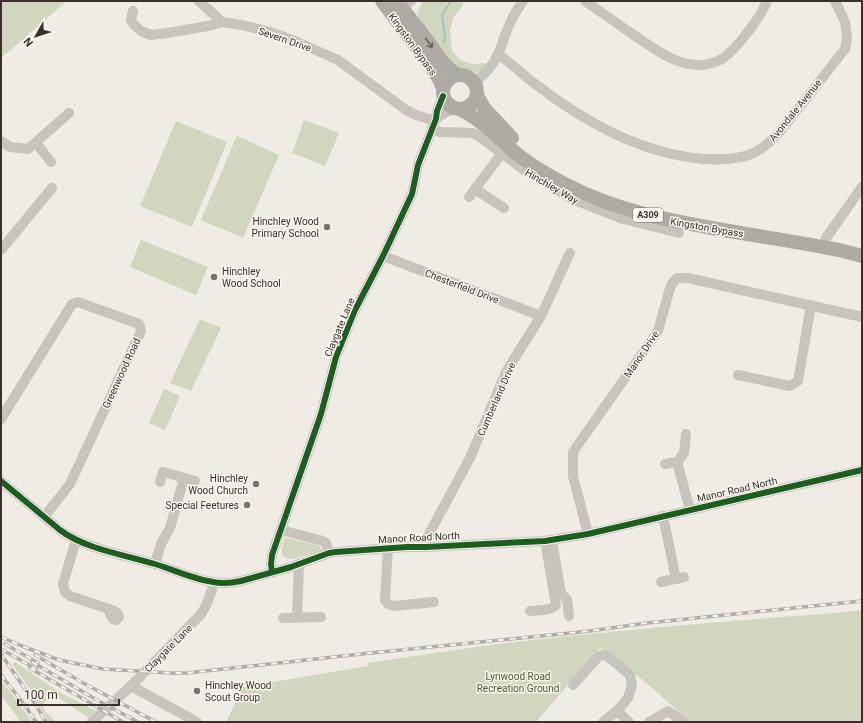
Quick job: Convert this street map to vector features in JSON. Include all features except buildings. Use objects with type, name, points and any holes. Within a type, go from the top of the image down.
[{"type":"highway","name":"Kingston Bypass","points":[[382,1],[439,79],[443,92]]},
{"type":"highway","name":"Kingston Bypass","points":[[405,7],[444,64],[458,75]]},
{"type":"highway","points":[[458,75],[470,78],[476,89],[474,102],[466,108],[458,109],[450,107],[447,104],[443,92],[447,81],[451,77],[458,75]]},
{"type":"highway","name":"Kingston Bypass","points":[[476,89],[484,108],[514,140],[541,162],[566,177],[591,189],[621,200],[652,208],[826,238],[862,246]]},
{"type":"highway","name":"Kingston Bypass","points":[[458,109],[477,120],[526,161],[549,176],[585,194],[623,208],[685,223],[839,250],[862,256]]},
{"type":"street","points":[[199,1],[222,22]]},
{"type":"street","points":[[418,1],[412,9],[405,7],[397,14],[412,35],[418,49]]},
{"type":"street","points":[[476,89],[498,54],[514,14],[523,1]]},
{"type":"street","points":[[585,1],[656,51],[673,59],[694,65],[707,65],[721,59],[732,50],[758,19],[767,2]]},
{"type":"street","name":"Avondale Avenue","points":[[498,54],[533,83],[573,112],[605,130],[643,146],[685,157],[729,159],[757,151],[769,143],[782,129],[845,49],[847,38],[846,22],[835,1]]},
{"type":"street","name":"Severn Drive","points":[[133,11],[132,20],[134,25],[140,31],[151,35],[208,26],[222,22],[267,31],[295,40],[338,60],[406,110],[434,123]]},
{"type":"street","name":"Claygate Lane","points":[[272,572],[272,555],[320,414],[336,357],[355,310],[383,256],[412,194],[418,165],[434,123],[443,92]]},
{"type":"street","points":[[434,123],[446,112],[458,109]]},
{"type":"street","points":[[1,141],[10,148],[28,149],[69,113]]},
{"type":"street","name":"Hinchley Way","points":[[434,123],[440,132],[472,133],[477,135],[524,170],[572,199],[623,219],[679,233]]},
{"type":"street","points":[[36,143],[51,162]]},
{"type":"street","points":[[502,153],[472,193],[504,208]]},
{"type":"street","points":[[826,238],[862,187]]},
{"type":"street","points":[[1,250],[52,188]]},
{"type":"street","name":"Cumberland Drive","points":[[426,547],[427,540],[470,458],[506,372],[541,316],[570,253]]},
{"type":"street","name":"Chesterfield Drive","points":[[383,256],[541,316]]},
{"type":"street","name":"Manor Drive","points":[[588,534],[573,476],[573,452],[658,331],[671,285],[677,278],[688,278],[862,316]]},
{"type":"street","name":"Greenwood Road","points":[[1,418],[72,304],[78,302],[139,324],[141,331],[70,484],[44,517]]},
{"type":"street","points":[[738,375],[790,386],[798,381],[811,305]]},
{"type":"street","points":[[666,464],[677,462],[684,453],[686,434]]},
{"type":"street","points":[[677,462],[690,510]]},
{"type":"street","name":"Manor Road North","points":[[1,482],[67,535],[76,540],[199,579],[232,583],[283,569],[329,553],[388,548],[549,540],[588,534],[862,470]]},
{"type":"street","points":[[163,472],[195,481]]},
{"type":"street","points":[[155,564],[161,544],[170,528],[184,478]]},
{"type":"street","points":[[661,582],[680,578],[663,516]]},
{"type":"street","points":[[281,530],[323,541],[326,543],[329,553]]},
{"type":"street","points":[[76,540],[63,584],[65,592],[70,596],[108,609]]},
{"type":"street","points":[[530,611],[549,609],[556,605],[549,540]]},
{"type":"street","points":[[549,540],[561,594],[566,599],[569,616]]},
{"type":"street","points":[[388,548],[385,600],[388,604],[394,606],[434,602]]},
{"type":"street","points":[[274,550],[283,569]]},
{"type":"street","points":[[296,618],[299,564]]},
{"type":"street","name":"Claygate Lane","points":[[92,722],[201,614],[209,600],[214,582]]},
{"type":"street","points":[[283,618],[321,617]]},
{"type":"street","points":[[573,685],[599,656],[606,655],[630,675],[632,685],[628,698],[617,711],[603,722]]},
{"type":"street","points":[[130,686],[197,722]]},
{"type":"street","points":[[617,711],[629,722]]},
{"type":"street","points":[[649,722],[668,711],[683,722]]},
{"type":"green space","points":[[1,1],[67,1],[1,58]]},
{"type":"green space","points":[[423,1],[462,1],[463,5],[453,18],[450,30],[452,51],[460,60],[472,64],[484,63],[487,65],[482,72],[467,72],[460,70],[450,62],[419,19],[417,12]]},
{"type":"green space","points":[[304,120],[339,133],[325,166],[292,153]]},
{"type":"green space","points":[[176,121],[227,142],[192,227],[140,206]]},
{"type":"green space","points":[[237,136],[279,155],[243,238],[201,220]]},
{"type":"green space","points":[[141,240],[208,267],[196,295],[130,267]]},
{"type":"green space","points":[[200,319],[221,328],[191,391],[170,383]]},
{"type":"green space","points":[[164,389],[180,396],[165,430],[149,423]]},
{"type":"green space","points":[[288,538],[317,545],[322,550],[320,552],[288,559],[283,555],[282,550],[284,539]]},
{"type":"green space","name":"Lynwood Road Recreation Ground","points":[[862,610],[862,722],[688,722],[643,680],[600,648],[536,722],[226,722],[243,687],[368,666],[368,663],[547,638]]},
{"type":"green space","points":[[15,662],[61,693],[98,712],[89,718],[54,695],[42,705],[45,711],[56,722],[49,722],[25,682],[12,664]]},
{"type":"green space","points":[[1,681],[32,722],[21,722],[1,695]]},
{"type":"waterway","points":[[444,42],[445,38],[442,15],[451,1]]},
{"type":"railway","points":[[1,637],[59,660],[103,669],[187,673],[862,601]]},
{"type":"railway","points":[[5,644],[38,663]]},
{"type":"railway","points":[[1,649],[36,669]]},
{"type":"railway","points":[[1,654],[46,722]]},
{"type":"railway","points":[[35,655],[156,722]]},
{"type":"railway","points":[[32,662],[138,722]]},
{"type":"railway","points":[[30,668],[123,722]]},
{"type":"railway","points":[[1,675],[36,722]]},
{"type":"cycle path","points":[[272,572],[272,555],[321,414],[336,357],[355,310],[383,256],[412,194],[418,165],[436,119],[437,111],[443,96]]},
{"type":"cycle path","points":[[1,481],[60,530],[81,542],[106,551],[155,564],[198,579],[231,583],[291,567],[329,553],[336,552],[407,547],[545,541],[588,534],[862,470]]},
{"type":"place","name":"Hinchley Wood Primary School","points":[[327,227]]},
{"type":"place","name":"Hinchley Wood School","points":[[214,277]]},
{"type":"place","name":"Hinchley Wood Church","points":[[256,484]]},
{"type":"place","name":"Special Feetures","points":[[247,505]]},
{"type":"place","name":"Hinchley Wood Scout Group","points":[[197,691]]}]
